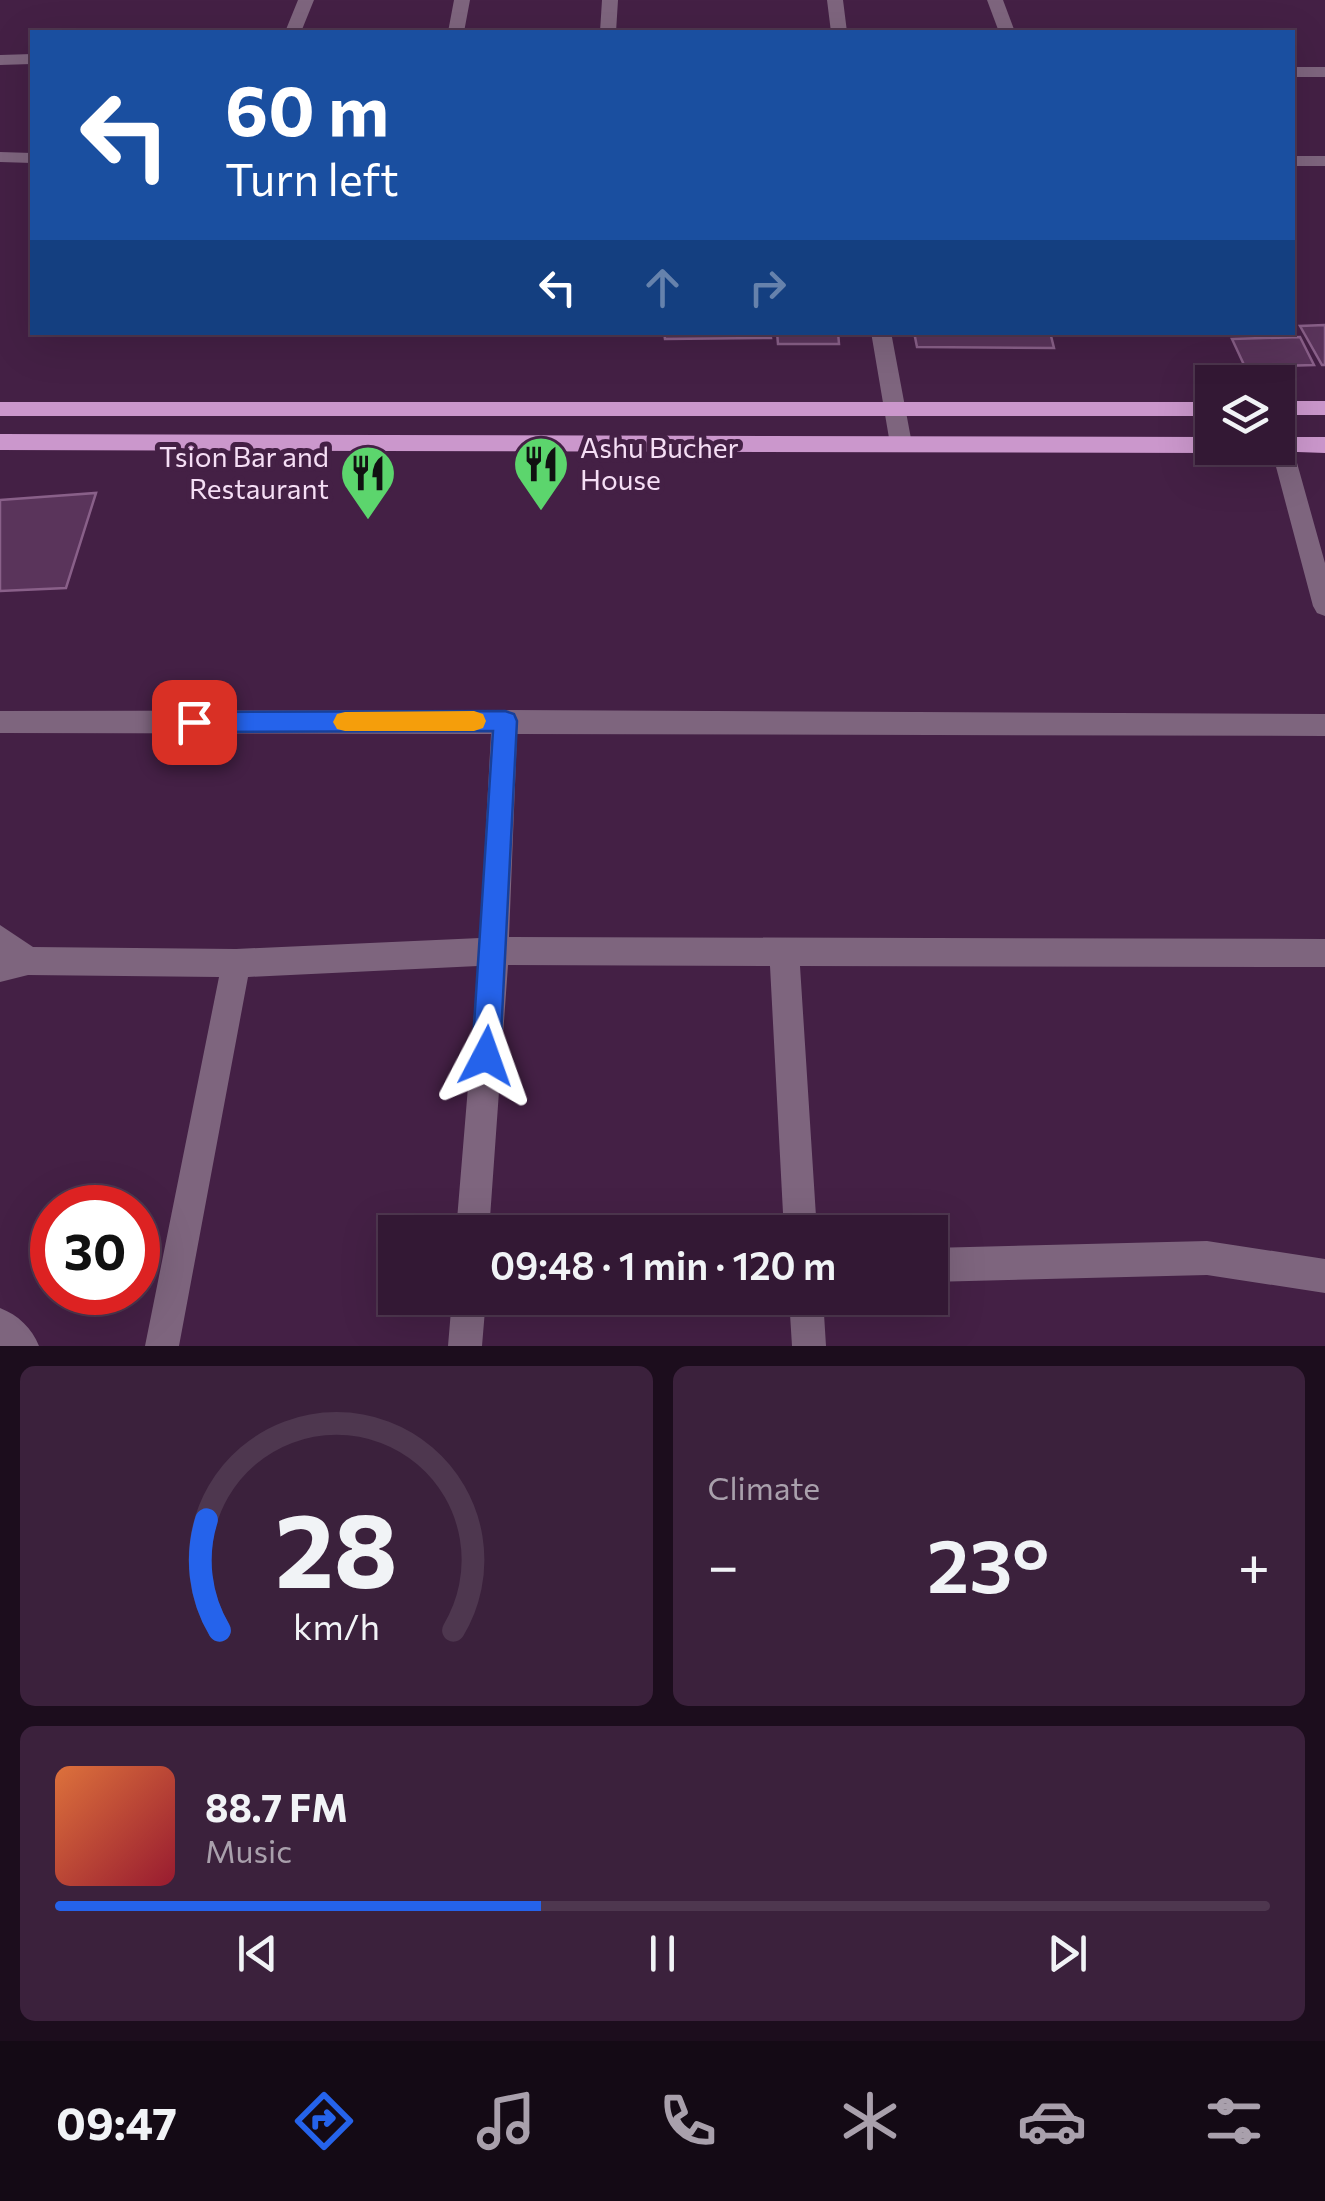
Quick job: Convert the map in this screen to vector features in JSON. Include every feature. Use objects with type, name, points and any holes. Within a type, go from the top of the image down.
[{"type":"main road","points":[[1295,408],[1325,408]]},
{"type":"main road","points":[[0,409],[1195,409]]},
{"type":"main road","points":[[1295,445],[1325,444]]},
{"type":"main road","points":[[2,447],[1195,445]]},
{"type":"street","points":[[294,30],[306,0]]},
{"type":"street","points":[[456,30],[462,0]]},
{"type":"street","points":[[608,30],[610,0]]},
{"type":"street","points":[[835,0],[839,30]]},
{"type":"street","points":[[995,0],[1006,30]]},
{"type":"street","points":[[0,60],[30,60]]},
{"type":"street","points":[[1295,72],[1325,72]]},
{"type":"street","points":[[0,157],[30,158]]},
{"type":"street","points":[[1295,160],[1325,161]]},
{"type":"street","points":[[881,335],[902,444]]},
{"type":"street","points":[[1285,465],[1325,606]]},
{"type":"street","points":[[474,1215],[494,951],[505,721]]},
{"type":"street","points":[[0,722],[1325,726]]},
{"type":"street","points":[[0,939],[14,964],[236,963],[494,951],[1325,953]]},
{"type":"street","points":[[784,950],[800,1215]]},
{"type":"street","points":[[162,1346],[236,963]]},
{"type":"street","points":[[948,1265],[1207,1258],[1325,1276]]},
{"type":"street","points":[[465,1346],[467,1315]]},
{"type":"street","points":[[807,1315],[809,1346]]},
{"type":"street","points":[[0,1326],[22,1346]]},
{"type":"building","points":[[1325,325],[1325,365],[1322,365],[1300,326]]},
{"type":"building","points":[[664,335],[771,338],[665,339]]},
{"type":"building","points":[[777,335],[838,335],[839,344],[778,344]]},
{"type":"building","points":[[915,335],[1051,335],[1054,348],[917,347]]},
{"type":"building","points":[[1300,337],[1314,365],[1244,365],[1232,339]]},
{"type":"building","points":[[96,493],[66,588],[0,591],[0,500]]},
{"type":"slow traffic","points":[[345,722],[474,721]]},
{"type":"place","name":"Ashu Bucher House","points":[[541,513]]},
{"type":"place","name":"Tsion Bar and Restaurant","points":[[368,522]]},
{"type":"route","points":[[194,722],[505,721],[486,1056]]}]
